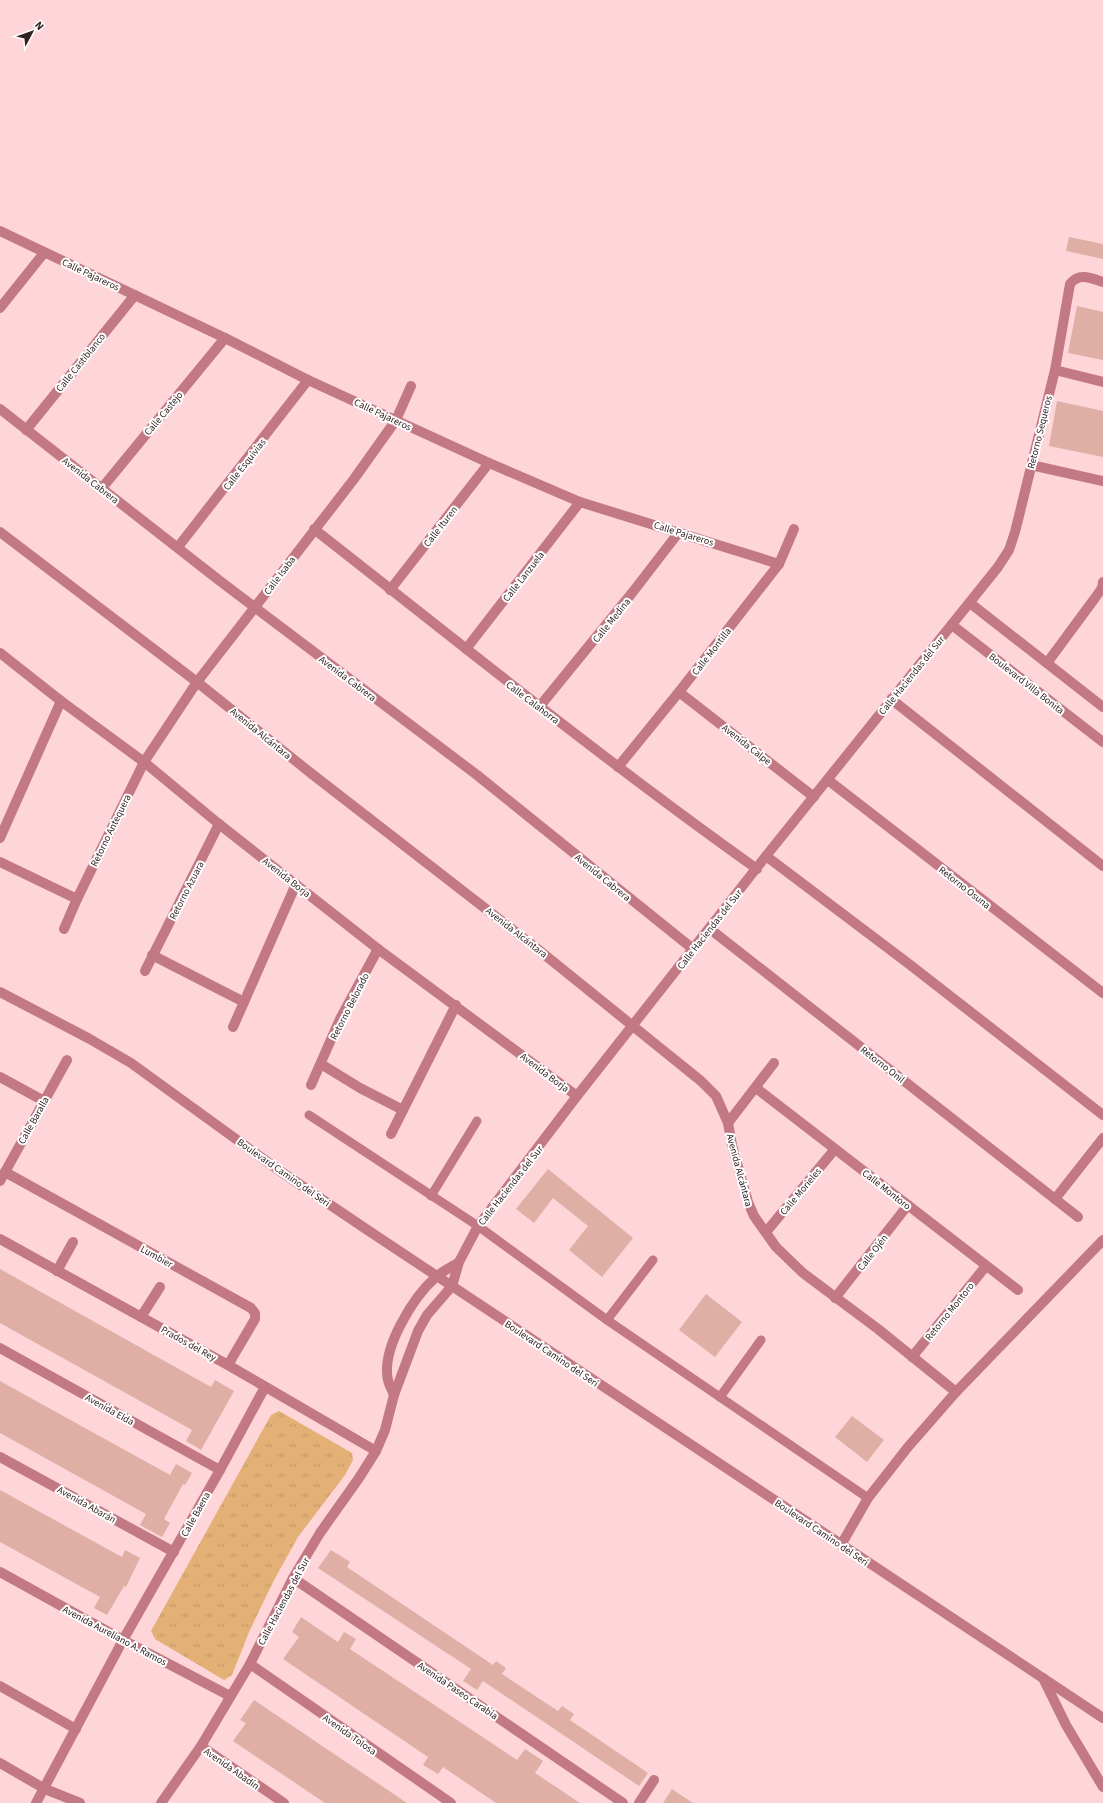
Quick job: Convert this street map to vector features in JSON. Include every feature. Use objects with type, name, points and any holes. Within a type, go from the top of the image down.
[{"type":"street","name":"Calle Pajareros","points":[[0,231],[225,338],[308,380],[489,463],[580,502],[779,564]]},
{"type":"street","points":[[0,308],[44,253]]},
{"type":"street","name":"Retorno Sequeros","points":[[970,603],[998,567],[1009,550],[1055,370],[1070,284],[1075,278],[1082,276],[1103,282]]},
{"type":"street","name":"Calle Castiblanco","points":[[26,430],[135,295]]},
{"type":"street","name":"Calle Castejo","points":[[102,488],[225,338]]},
{"type":"street","points":[[1055,370],[1103,382]]},
{"type":"street","name":"Calle Esquivias","points":[[178,547],[308,380]]},
{"type":"street","name":"Calle Isaba","points":[[144,762],[197,682],[354,479],[396,420],[411,386]]},
{"type":"street","name":"Avenida Cabrera","points":[[0,409],[255,607],[477,775],[693,949]]},
{"type":"street","name":"Calle Ituren","points":[[390,590],[489,463]]},
{"type":"street","points":[[1031,465],[1103,481]]},
{"type":"street","name":"Calle Lanzuela","points":[[466,649],[580,502]]},
{"type":"street","name":"Calle Calahorra","points":[[314,530],[618,767],[681,815],[757,869]]},
{"type":"street","name":"Calle Montilla","points":[[618,767],[779,564],[794,530]]},
{"type":"street","name":"Avenida Alcántara","points":[[0,532],[197,682],[312,774],[634,1025],[701,1080],[716,1096],[728,1123],[732,1145],[748,1202],[754,1216],[776,1247],[803,1273],[956,1392]]},
{"type":"street","name":"Calle Medina","points":[[540,706],[632,594],[679,532]]},
{"type":"street","points":[[1047,663],[1095,598],[1103,582]]},
{"type":"street","points":[[970,603],[1103,707]]},
{"type":"street","name":"Calle Haciendas del Sur","points":[[161,1803],[201,1746],[250,1664],[293,1578],[320,1533],[376,1451],[385,1430],[394,1395],[418,1331],[427,1315],[452,1286],[459,1262],[478,1226],[577,1096],[766,856],[891,699],[970,603]]},
{"type":"street","name":"Boulevard Villa Bonita","points":[[952,625],[1103,742]]},
{"type":"street","name":"Avenida Borja","points":[[0,653],[61,701],[144,762],[219,824],[378,949],[456,1005],[577,1096]]},
{"type":"street","name":"Avenida Calpe","points":[[679,692],[814,797]]},
{"type":"street","points":[[891,699],[1103,866]]},
{"type":"street","points":[[0,838],[61,701]]},
{"type":"street","name":"Retorno Antequera","points":[[64,929],[77,899],[144,762]]},
{"type":"street","name":"Retorno Osuna","points":[[828,780],[1103,993]]},
{"type":"street","name":"Retorno Azuara","points":[[145,971],[219,824]]},
{"type":"street","points":[[766,856],[1103,1115]]},
{"type":"street","points":[[0,862],[77,899]]},
{"type":"street","points":[[232,1027],[296,884]]},
{"type":"street","name":"Retorno Onil","points":[[710,929],[1078,1216]]},
{"type":"street","name":"Retorno Belorado","points":[[311,1085],[340,1019],[378,949]]},
{"type":"street","points":[[152,956],[244,1002]]},
{"type":"street","name":"Boulevard Camino del Seri","points":[[0,992],[88,1038],[131,1063],[280,1171],[1103,1718]]},
{"type":"street","points":[[391,1134],[456,1005]]},
{"type":"street","name":"Calle Baralla","points":[[0,1181],[67,1060]]},
{"type":"street","points":[[728,1123],[774,1063]]},
{"type":"street","points":[[321,1064],[360,1088],[403,1110]]},
{"type":"street","points":[[0,1077],[44,1101]]},
{"type":"street","name":"Calle Montoro","points":[[756,1088],[1018,1290]]},
{"type":"street","points":[[1056,1199],[1103,1138]]},
{"type":"street","name":"Calle Morieles","points":[[766,1232],[835,1149]]},
{"type":"street","name":"Lumbier","points":[[5,1172],[251,1308],[255,1313],[255,1319],[228,1364]]},
{"type":"street","name":"Calle Ojén","points":[[835,1298],[908,1205]]},
{"type":"street","name":"Prados del Rey","points":[[0,1238],[57,1271],[228,1364],[376,1451]]},
{"type":"street","points":[[841,1545],[868,1498],[908,1447],[956,1392],[1103,1240]]},
{"type":"street","points":[[57,1271],[73,1242]]},
{"type":"street","points":[[394,1395],[388,1381],[387,1369],[398,1329],[408,1310],[421,1292],[436,1276],[459,1262]]},
{"type":"street","name":"Retorno Montoro","points":[[912,1357],[986,1266]]},
{"type":"street","points":[[141,1317],[160,1287]]},
{"type":"street","name":"Avenida Elda","points":[[0,1348],[220,1470]]},
{"type":"street","name":"Calle Baena","points":[[36,1803],[123,1640],[174,1552],[265,1387]]},
{"type":"street","name":"Avenida Abarán","points":[[0,1457],[174,1552]]},
{"type":"street","name":"Avenida Aureliano A. Ramos","points":[[0,1572],[123,1640],[230,1696]]},
{"type":"street","name":"Avenida Paseo Carabia","points":[[293,1578],[623,1803]]},
{"type":"street","name":"Avenida Tolosa","points":[[250,1664],[451,1803]]},
{"type":"street","points":[[1043,1678],[1066,1725],[1103,1787]]},
{"type":"street","points":[[0,1686],[76,1729]]},
{"type":"street","name":"Avenida Abadín","points":[[201,1746],[284,1803]]},
{"type":"street","points":[[0,1763],[45,1788],[80,1803]]},
{"type":"street","points":[[639,1803],[654,1780]]},
{"type":"lane","points":[[309,1115],[478,1226],[607,1320],[868,1498]]},
{"type":"lane","points":[[431,1196],[477,1121]]},
{"type":"lane","points":[[607,1320],[652,1260]]},
{"type":"lane","points":[[720,1397],[762,1340]]},
{"type":"green space","points":[[279,1411],[352,1453],[353,1460],[345,1475],[298,1537],[273,1582],[249,1632],[232,1675],[224,1680],[155,1639],[151,1631],[271,1415]]},
{"type":"building","points":[[1069,237],[1103,244],[1103,259],[1066,251]]},
{"type":"building","points":[[1077,306],[1103,312],[1103,360],[1068,353]]},
{"type":"building","points":[[1057,401],[1103,411],[1103,457],[1049,446]]},
{"type":"building","points":[[548,1169],[633,1238],[602,1277],[569,1250],[588,1226],[553,1198],[534,1223],[516,1209]]},
{"type":"building","points":[[0,1269],[211,1387],[215,1380],[234,1391],[201,1450],[186,1441],[192,1430],[0,1323]]},
{"type":"building","points":[[706,1294],[742,1322],[715,1357],[679,1330]]},
{"type":"building","points":[[0,1381],[170,1475],[176,1464],[192,1473],[185,1485],[183,1484],[164,1519],[170,1523],[162,1537],[140,1525],[146,1514],[0,1433]]},
{"type":"building","points":[[852,1416],[884,1440],[867,1462],[835,1437]]},
{"type":"building","points":[[0,1490],[122,1557],[125,1550],[140,1558],[126,1587],[124,1586],[107,1615],[94,1608],[100,1597],[0,1542]]},
{"type":"building","points":[[331,1550],[350,1562],[347,1567],[493,1665],[496,1661],[506,1668],[502,1674],[558,1711],[562,1706],[574,1714],[570,1720],[648,1773],[639,1786],[483,1681],[477,1690],[463,1681],[471,1669],[318,1568]]},
{"type":"building","points":[[301,1617],[338,1642],[344,1632],[356,1639],[350,1649],[517,1760],[525,1749],[543,1761],[535,1773],[580,1803],[496,1803],[443,1767],[438,1774],[423,1765],[428,1757],[283,1659],[299,1637],[292,1632]]},
{"type":"building","points":[[254,1700],[407,1803],[325,1803],[233,1741],[246,1723],[240,1720]]},
{"type":"building","points":[[672,1789],[693,1803],[663,1803]]}]
